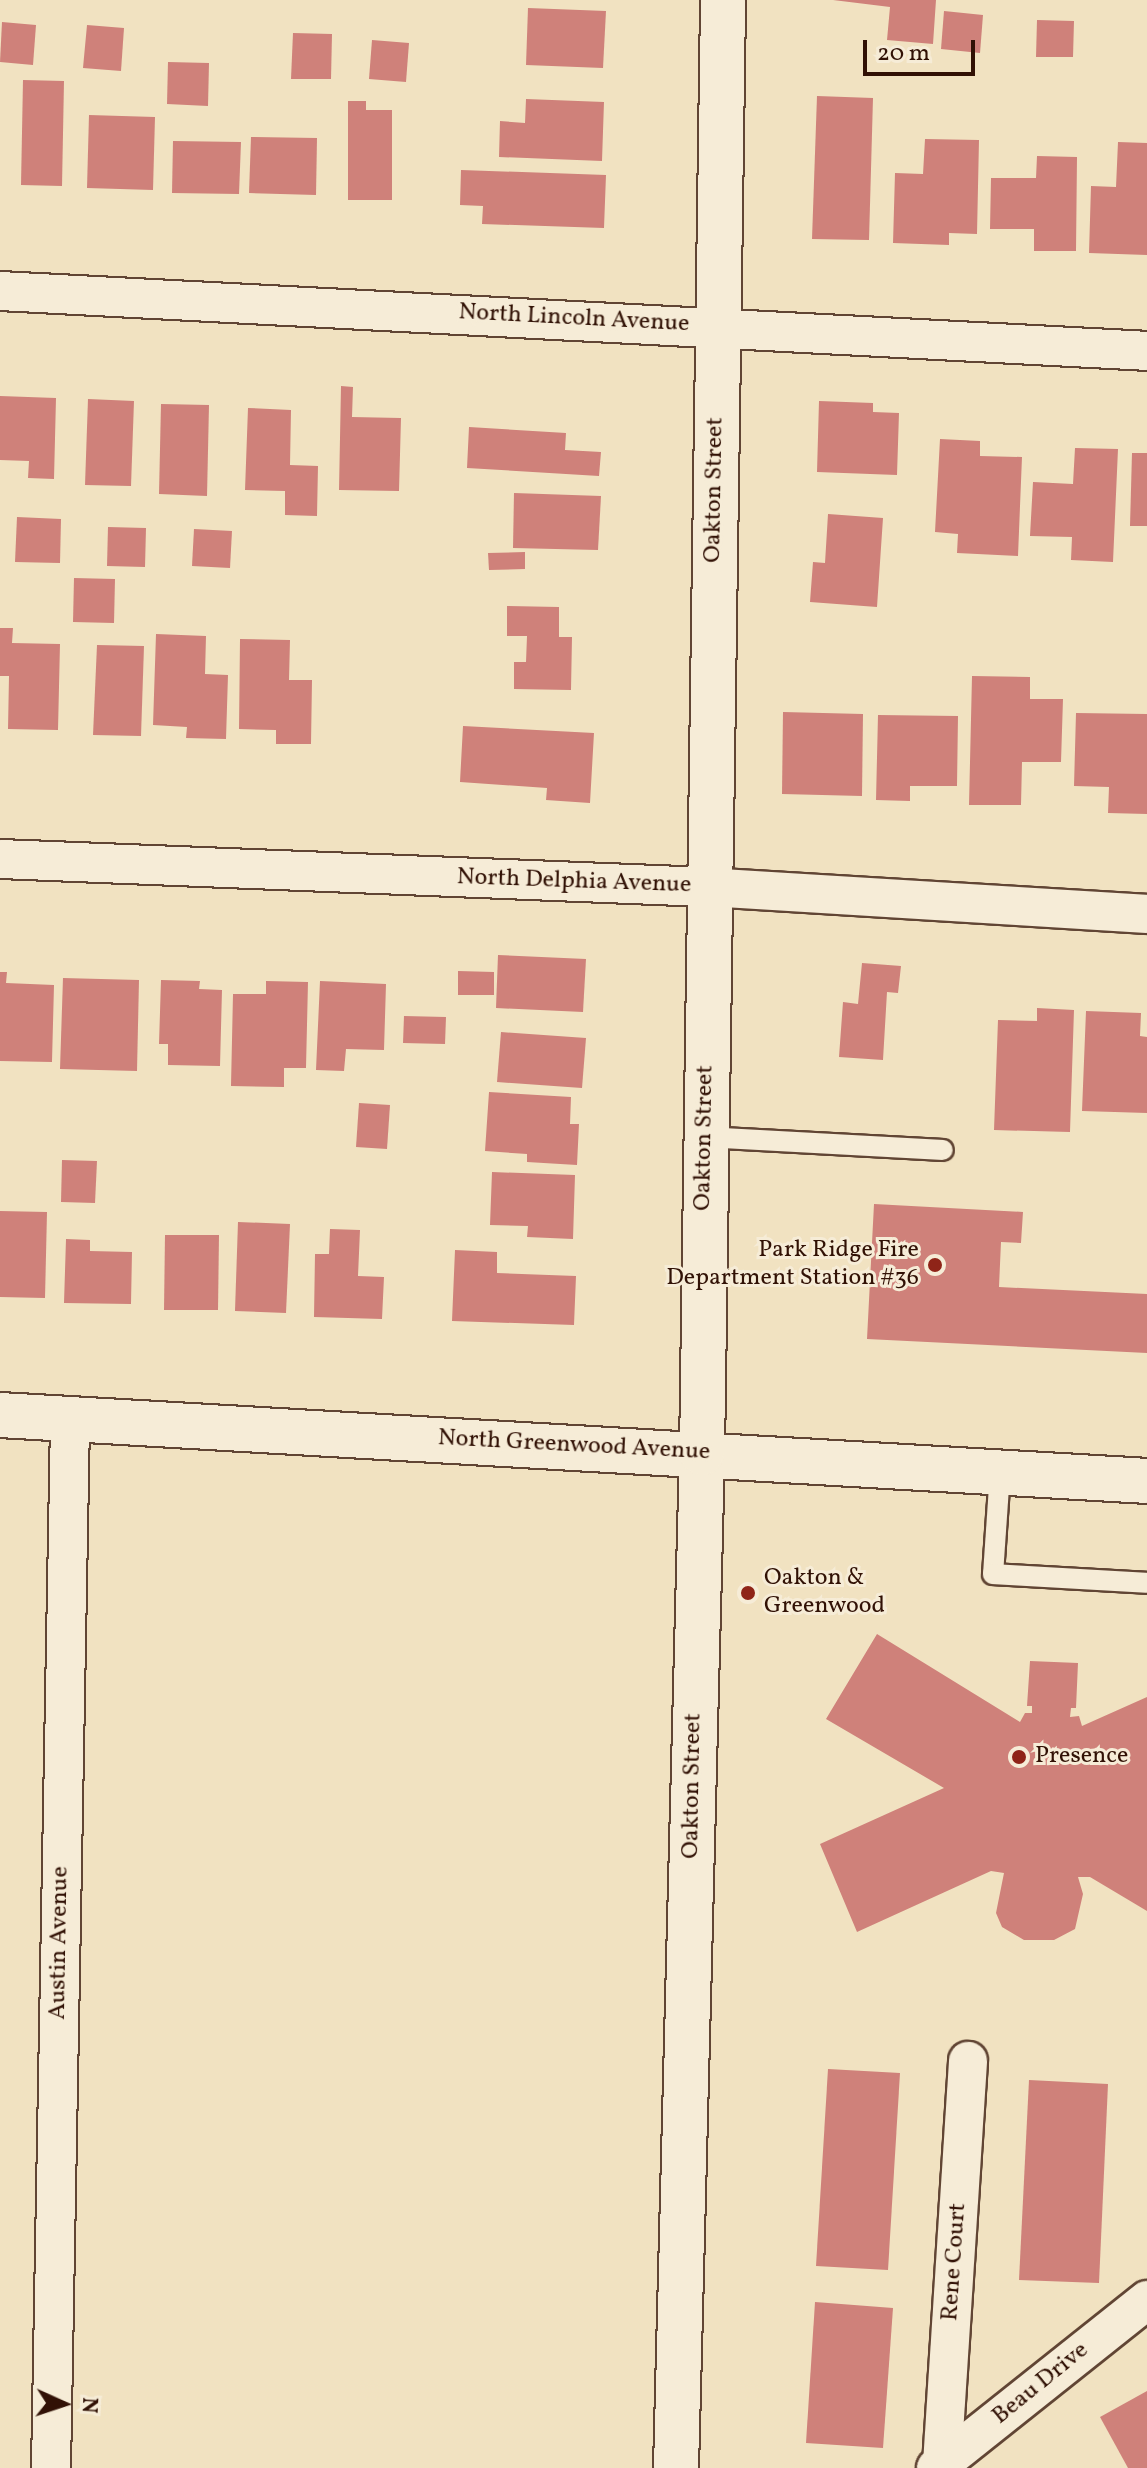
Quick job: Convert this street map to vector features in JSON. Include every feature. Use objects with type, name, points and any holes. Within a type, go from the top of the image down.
[{"type":"main road","name":"Oakton Street","points":[[676,2468],[702,1453],[707,887],[723,0]]},
{"type":"main road","name":"North Greenwood Avenue","points":[[0,1415],[1147,1481]]},
{"type":"street","name":"North Lincoln Avenue","points":[[0,291],[719,326],[1147,351]]},
{"type":"street","name":"North Delphia Avenue","points":[[0,859],[707,887],[1147,914]]},
{"type":"street","name":"Austin Avenue","points":[[51,2468],[70,1419]]},
{"type":"street","name":"Rene Court","points":[[939,2466],[968,2061]]},
{"type":"street","name":"Beau Drive","points":[[939,2466],[1147,2300]]},
{"type":"lane","points":[[705,1137],[943,1150]]},
{"type":"lane","points":[[1000,1472],[993,1574],[1147,1583]]},
{"type":"building","points":[[833,0],[936,0],[933,44],[887,40],[890,7]]},
{"type":"building","points":[[528,8],[606,11],[603,68],[526,65]]},
{"type":"building","points":[[944,11],[983,15],[980,53],[941,49]]},
{"type":"building","points":[[1037,20],[1074,21],[1073,57],[1036,57]]},
{"type":"building","points":[[2,22],[36,25],[33,65],[0,62]]},
{"type":"building","points":[[87,25],[124,28],[121,71],[83,68]]},
{"type":"building","points":[[293,33],[332,34],[331,79],[291,79]]},
{"type":"building","points":[[372,40],[409,43],[406,82],[369,79]]},
{"type":"building","points":[[168,62],[209,63],[208,106],[167,104]]},
{"type":"building","points":[[23,80],[64,81],[62,186],[21,185]]},
{"type":"building","points":[[817,96],[873,98],[869,240],[812,239]]},
{"type":"building","points":[[526,99],[604,102],[602,161],[499,157],[500,121],[525,123]]},
{"type":"building","points":[[348,101],[366,101],[366,110],[392,110],[392,200],[348,200]]},
{"type":"building","points":[[89,115],[155,117],[153,190],[87,188]]},
{"type":"building","points":[[251,137],[317,138],[316,195],[249,193]]},
{"type":"building","points":[[925,139],[979,140],[977,234],[949,233],[949,245],[893,243],[895,173],[923,174]]},
{"type":"building","points":[[173,141],[241,142],[239,194],[172,193]]},
{"type":"building","points":[[1118,142],[1147,143],[1147,255],[1089,253],[1091,186],[1116,187]]},
{"type":"building","points":[[1037,156],[1077,157],[1076,251],[1034,251],[1034,229],[990,229],[991,178],[1036,178]]},
{"type":"building","points":[[461,170],[606,175],[604,228],[482,224],[483,206],[460,205]]},
{"type":"building","points":[[341,386],[353,387],[352,417],[401,418],[399,491],[339,490]]},
{"type":"building","points":[[0,396],[56,398],[54,479],[28,478],[29,461],[0,460]]},
{"type":"building","points":[[88,399],[134,401],[131,486],[85,485]]},
{"type":"building","points":[[819,401],[873,403],[873,412],[899,413],[897,475],[817,472]]},
{"type":"building","points":[[161,404],[209,405],[207,496],[159,494]]},
{"type":"building","points":[[248,408],[291,410],[290,465],[318,466],[317,516],[285,515],[285,491],[245,490]]},
{"type":"building","points":[[469,427],[566,433],[565,450],[601,452],[599,476],[467,468]]},
{"type":"building","points":[[940,439],[980,441],[980,456],[1022,457],[1018,556],[957,553],[958,534],[935,532]]},
{"type":"building","points":[[1075,448],[1118,449],[1113,562],[1071,560],[1072,537],[1030,536],[1033,482],[1073,484]]},
{"type":"building","points":[[1132,453],[1147,453],[1147,526],[1130,526]]},
{"type":"building","points":[[514,493],[601,496],[598,550],[513,548]]},
{"type":"building","points":[[828,514],[883,518],[877,607],[810,602],[813,562],[825,563]]},
{"type":"building","points":[[17,517],[61,519],[60,563],[15,562]]},
{"type":"building","points":[[108,527],[146,528],[145,567],[107,566]]},
{"type":"building","points":[[194,529],[232,531],[230,568],[192,566]]},
{"type":"building","points":[[525,552],[525,569],[489,570],[488,553]]},
{"type":"building","points":[[74,578],[115,579],[114,623],[73,622]]},
{"type":"building","points":[[507,606],[559,607],[559,637],[572,637],[571,690],[514,689],[514,662],[526,662],[527,636],[507,636]]},
{"type":"building","points":[[0,628],[13,628],[12,643],[60,644],[58,730],[8,729],[9,676],[0,676]]},
{"type":"building","points":[[156,634],[206,636],[205,674],[228,675],[226,739],[186,738],[187,727],[153,725]]},
{"type":"building","points":[[240,639],[290,640],[289,680],[312,680],[311,744],[276,744],[276,730],[239,729]]},
{"type":"building","points":[[97,645],[144,646],[141,736],[93,735]]},
{"type":"building","points":[[972,676],[1030,677],[1030,699],[1063,699],[1061,762],[1022,762],[1021,805],[969,805]]},
{"type":"building","points":[[783,712],[863,714],[862,796],[782,794]]},
{"type":"building","points":[[1076,713],[1147,714],[1147,814],[1108,813],[1109,787],[1074,786]]},
{"type":"building","points":[[878,715],[958,716],[957,786],[910,786],[910,801],[876,800]]},
{"type":"building","points":[[463,726],[594,733],[590,803],[546,800],[547,788],[460,782]]},
{"type":"building","points":[[498,955],[586,959],[583,1012],[496,1008]]},
{"type":"building","points":[[862,963],[901,966],[898,993],[887,992],[883,1060],[839,1057],[843,1002],[858,1004]]},
{"type":"building","points":[[458,971],[494,972],[494,995],[458,995]]},
{"type":"building","points":[[0,972],[7,972],[6,983],[54,985],[52,1062],[0,1061]]},
{"type":"building","points":[[63,978],[139,980],[137,1071],[60,1069]]},
{"type":"building","points":[[161,980],[200,981],[199,989],[222,990],[220,1066],[168,1065],[168,1044],[159,1044]]},
{"type":"building","points":[[266,981],[308,982],[306,1068],[284,1068],[284,1087],[231,1086],[233,994],[266,994]]},
{"type":"building","points":[[320,981],[386,984],[384,1050],[346,1049],[344,1071],[316,1070]]},
{"type":"building","points":[[1037,1008],[1074,1010],[1070,1132],[994,1130],[998,1020],[1037,1021]]},
{"type":"building","points":[[1086,1011],[1141,1013],[1140,1036],[1147,1037],[1147,1113],[1082,1111]]},
{"type":"building","points":[[404,1016],[446,1017],[445,1044],[403,1043]]},
{"type":"building","points":[[501,1032],[586,1038],[582,1088],[497,1082]]},
{"type":"building","points":[[489,1092],[571,1097],[570,1124],[579,1124],[577,1165],[527,1162],[527,1154],[485,1151]]},
{"type":"building","points":[[359,1103],[390,1105],[387,1149],[356,1147]]},
{"type":"building","points":[[62,1160],[97,1161],[95,1203],[61,1202]]},
{"type":"building","points":[[492,1172],[575,1175],[573,1239],[527,1237],[528,1226],[490,1225]]},
{"type":"building","name":"Park Ridge Fire Department Station #36","points":[[874,1204],[1023,1212],[1021,1243],[1001,1242],[999,1287],[1147,1294],[1147,1353],[867,1339]]},
{"type":"building","points":[[0,1211],[47,1212],[45,1298],[0,1297]]},
{"type":"building","points":[[238,1222],[290,1224],[286,1313],[235,1311]]},
{"type":"building","points":[[330,1229],[360,1230],[358,1276],[384,1277],[382,1319],[314,1317],[315,1254],[329,1254]]},
{"type":"building","points":[[165,1235],[219,1235],[218,1310],[164,1310]]},
{"type":"building","points":[[66,1239],[90,1240],[90,1251],[132,1252],[131,1304],[64,1303]]},
{"type":"building","points":[[455,1250],[497,1252],[497,1273],[576,1276],[574,1325],[452,1321]]},
{"type":"building","name":"Presence","points":[[877,1634],[1020,1722],[1025,1713],[1032,1713],[1032,1706],[1027,1706],[1030,1661],[1078,1663],[1076,1708],[1071,1708],[1070,1717],[1079,1716],[1082,1726],[1147,1697],[1147,1911],[1090,1877],[1078,1877],[1083,1894],[1075,1929],[1054,1940],[1024,1940],[1002,1927],[996,1913],[1004,1873],[991,1871],[857,1932],[820,1844],[944,1788],[826,1719]]},
{"type":"building","points":[[828,2069],[900,2073],[888,2270],[816,2266]]},
{"type":"building","points":[[1029,2080],[1108,2084],[1099,2283],[1019,2280]]},
{"type":"building","points":[[815,2302],[893,2308],[883,2448],[806,2443]]},
{"type":"building","points":[[1147,2391],[1147,2468],[1128,2468],[1100,2417]]},
{"type":"place","name":"Park Ridge Fire Department Station #36","points":[[935,1265]]},
{"type":"place","name":"Oakton & Greenwood","points":[[748,1593]]},
{"type":"place","name":"Presence","points":[[1019,1757]]}]
